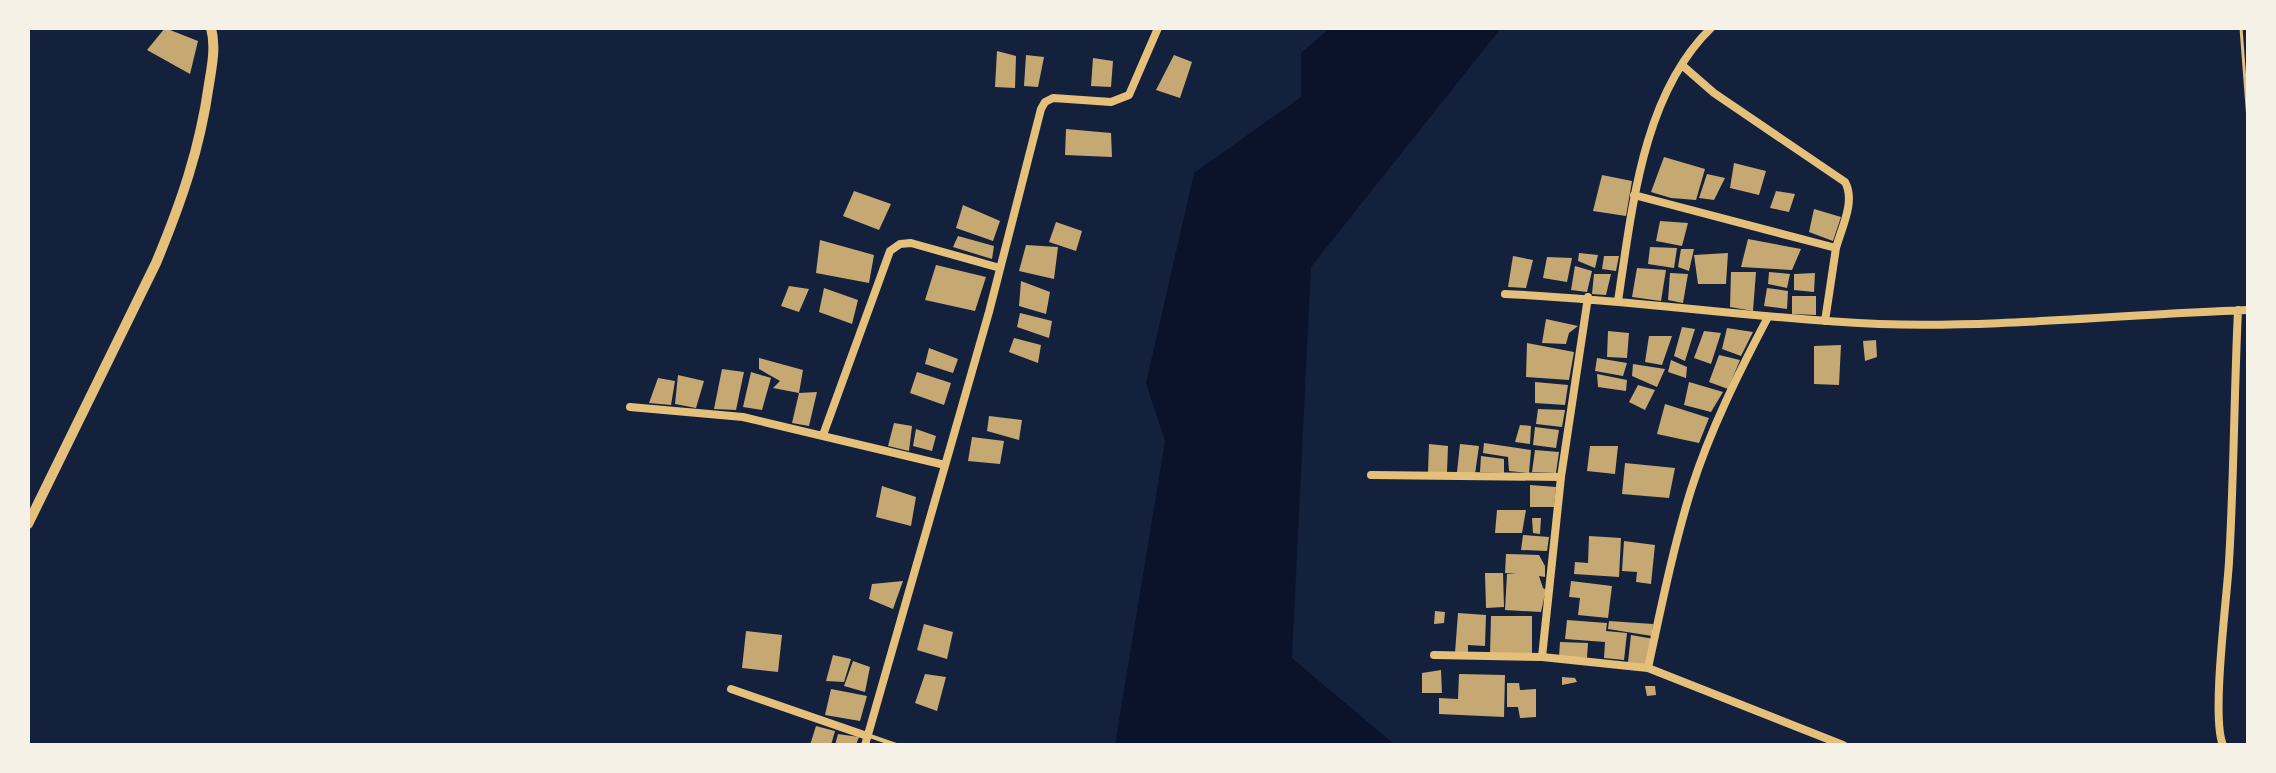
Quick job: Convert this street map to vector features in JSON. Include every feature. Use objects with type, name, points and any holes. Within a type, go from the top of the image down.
[{"type":"street","points":[[28,524],[174,222],[192,172],[205,113],[213,52],[211,28]]},
{"type":"street","points":[[731,689],[866,740],[1000,268],[1036,123],[1045,102],[1065,98],[1111,102],[1123,99],[1132,89],[1158,28]]},
{"type":"street","points":[[1618,301],[1634,195],[1651,131],[1666,95],[1711,28]]},
{"type":"street","points":[[1683,66],[1714,93],[1845,182],[1849,203],[1836,248],[1825,321]]},
{"type":"street","points":[[1634,195],[1836,248]]},
{"type":"street","points":[[823,435],[890,251],[905,243],[918,244],[1000,268]]},
{"type":"street","points":[[1505,294],[1588,297],[1825,321],[1981,325],[2243,310],[2220,697],[2219,736],[2223,745]]},
{"type":"street","points":[[1542,657],[1561,477],[1588,297]]},
{"type":"street","points":[[1648,668],[1674,549],[1692,487],[1734,386],[1768,317]]},
{"type":"street","points":[[630,407],[743,417],[945,465]]},
{"type":"street","points":[[1371,475],[1561,477]]},
{"type":"street","points":[[1434,655],[1542,657],[1648,668],[1843,745]]},
{"type":"lane","points":[[866,740],[896,745]]},
{"type":"path","points":[[2241,28],[2248,120]]},
{"type":"water","points":[[1330,28],[1501,28],[1311,267],[1292,658],[1395,745],[1115,745],[1165,441],[1146,383],[1194,173],[1301,97],[1301,53]]},
{"type":"building","points":[[165,28],[198,41],[190,74],[147,50]]},
{"type":"building","points":[[997,51],[1016,56],[1015,88],[995,87]]},
{"type":"building","points":[[1026,55],[1044,57],[1038,87],[1024,86]]},
{"type":"building","points":[[1174,55],[1192,62],[1180,98],[1156,90]]},
{"type":"building","points":[[1093,58],[1113,61],[1111,87],[1091,86]]},
{"type":"building","points":[[1066,129],[1111,133],[1112,157],[1065,155]]},
{"type":"building","points":[[1664,157],[1705,169],[1696,200],[1671,198],[1651,192]]},
{"type":"building","points":[[1734,163],[1766,171],[1759,195],[1730,188]]},
{"type":"building","points":[[1707,174],[1725,178],[1714,200],[1699,198]]},
{"type":"building","points":[[1602,175],[1632,181],[1626,216],[1593,211]]},
{"type":"building","points":[[854,191],[891,204],[879,230],[843,216]]},
{"type":"building","points":[[1776,191],[1795,194],[1789,212],[1770,208]]},
{"type":"building","points":[[963,205],[1000,221],[993,241],[956,228]]},
{"type":"building","points":[[1814,209],[1841,217],[1833,241],[1809,232]]},
{"type":"building","points":[[1660,221],[1688,223],[1682,246],[1656,241]]},
{"type":"building","points":[[1056,222],[1082,231],[1076,251],[1049,242]]},
{"type":"building","points":[[958,236],[994,246],[992,259],[953,247]]},
{"type":"building","points":[[1748,239],[1801,249],[1792,270],[1741,267]]},
{"type":"building","points":[[820,240],[874,255],[869,283],[816,273]]},
{"type":"building","points":[[1026,245],[1058,247],[1054,279],[1019,271]]},
{"type":"building","points":[[1650,247],[1677,248],[1674,268],[1648,264]]},
{"type":"building","points":[[1681,249],[1694,249],[1689,271],[1678,267]]},
{"type":"building","points":[[1579,253],[1598,255],[1595,268],[1578,261]]},
{"type":"building","points":[[1728,253],[1726,284],[1698,284],[1694,255]]},
{"type":"building","points":[[1513,256],[1533,260],[1526,288],[1508,287]]},
{"type":"building","points":[[1604,256],[1619,256],[1616,271],[1602,269]]},
{"type":"building","points":[[1547,257],[1572,258],[1567,282],[1543,278]]},
{"type":"building","points":[[936,265],[986,277],[975,311],[925,300]]},
{"type":"building","points":[[1575,266],[1592,271],[1587,292],[1571,290]]},
{"type":"building","points":[[1637,268],[1666,270],[1661,301],[1632,297]]},
{"type":"building","points":[[1731,272],[1756,272],[1753,311],[1730,307]]},
{"type":"building","points":[[1769,272],[1790,274],[1787,288],[1768,284]]},
{"type":"building","points":[[1670,273],[1688,274],[1683,303],[1668,300]]},
{"type":"building","points":[[1815,273],[1814,292],[1794,290],[1794,274]]},
{"type":"building","points":[[1594,274],[1611,274],[1606,295],[1592,294]]},
{"type":"building","points":[[1021,281],[1050,292],[1046,314],[1019,306]]},
{"type":"building","points":[[789,286],[809,289],[799,312],[781,306]]},
{"type":"building","points":[[824,288],[858,300],[852,324],[819,312]]},
{"type":"building","points":[[1767,288],[1788,291],[1787,309],[1764,306]]},
{"type":"building","points":[[1792,296],[1816,296],[1816,315],[1792,314]]},
{"type":"building","points":[[1020,313],[1052,321],[1049,338],[1017,327]]},
{"type":"building","points":[[1546,319],[1578,326],[1569,333],[1566,344],[1542,343]]},
{"type":"building","points":[[1682,327],[1695,329],[1685,361],[1674,356]]},
{"type":"building","points":[[1727,328],[1753,332],[1741,356],[1722,349]]},
{"type":"building","points":[[1608,331],[1629,333],[1627,358],[1607,357]]},
{"type":"building","points":[[1704,331],[1721,333],[1711,364],[1694,358]]},
{"type":"building","points":[[1649,336],[1672,336],[1662,365],[1645,362]]},
{"type":"building","points":[[1014,338],[1041,345],[1038,363],[1009,352]]},
{"type":"building","points":[[1876,340],[1877,357],[1865,361],[1863,341]]},
{"type":"building","points":[[1527,343],[1574,352],[1569,380],[1526,377]]},
{"type":"building","points":[[1841,345],[1839,385],[1814,384],[1814,346]]},
{"type":"building","points":[[929,348],[958,359],[953,373],[925,364]]},
{"type":"building","points":[[1719,355],[1740,360],[1728,389],[1709,382]]},
{"type":"building","points":[[759,358],[803,370],[799,393],[773,388],[780,381],[759,369]]},
{"type":"building","points":[[1597,358],[1627,363],[1623,376],[1595,371]]},
{"type":"building","points":[[1671,360],[1687,367],[1686,378],[1668,372]]},
{"type":"building","points":[[1633,364],[1665,369],[1657,387],[1632,376]]},
{"type":"building","points":[[722,369],[744,372],[736,410],[714,409]]},
{"type":"building","points":[[751,372],[771,378],[762,410],[743,407]]},
{"type":"building","points":[[917,372],[951,383],[944,405],[910,393]]},
{"type":"building","points":[[1597,374],[1627,380],[1626,391],[1598,387]]},
{"type":"building","points":[[678,375],[704,381],[696,408],[675,404]]},
{"type":"building","points":[[658,378],[675,381],[671,405],[649,403]]},
{"type":"building","points":[[1535,382],[1568,385],[1565,405],[1535,403]]},
{"type":"building","points":[[1689,382],[1723,392],[1711,412],[1684,405]]},
{"type":"building","points":[[1638,385],[1655,390],[1645,410],[1629,402]]},
{"type":"building","points":[[817,392],[809,426],[792,423],[799,393]]},
{"type":"building","points":[[1665,404],[1709,418],[1699,443],[1657,434]]},
{"type":"building","points":[[1538,409],[1565,410],[1562,427],[1536,424]]},
{"type":"building","points":[[989,416],[1022,420],[1019,440],[987,431]]},
{"type":"building","points":[[894,423],[912,426],[909,451],[888,446]]},
{"type":"building","points":[[1520,425],[1531,426],[1530,444],[1515,442]]},
{"type":"building","points":[[1535,427],[1559,430],[1556,448],[1533,445]]},
{"type":"building","points":[[916,429],[936,436],[932,451],[913,446]]},
{"type":"building","points":[[972,437],[1004,441],[1000,464],[968,461]]},
{"type":"building","points":[[1484,443],[1531,450],[1529,473],[1509,471],[1508,457],[1483,453]]},
{"type":"building","points":[[1429,444],[1448,446],[1447,472],[1428,472]]},
{"type":"building","points":[[1460,444],[1479,446],[1475,474],[1457,472]]},
{"type":"building","points":[[1590,446],[1618,446],[1615,474],[1587,471]]},
{"type":"building","points":[[1535,450],[1559,452],[1556,473],[1532,472]]},
{"type":"building","points":[[1481,456],[1504,459],[1504,473],[1480,472]]},
{"type":"building","points":[[1625,463],[1675,468],[1669,498],[1622,494]]},
{"type":"building","points":[[1530,485],[1556,487],[1554,507],[1530,507]]},
{"type":"building","points":[[882,486],[916,497],[911,526],[876,517]]},
{"type":"building","points":[[1497,510],[1526,510],[1522,533],[1495,533]]},
{"type":"building","points":[[1532,518],[1541,518],[1540,534],[1533,533]]},
{"type":"building","points":[[1523,535],[1549,537],[1547,551],[1521,550]]},
{"type":"building","points":[[1589,536],[1621,538],[1619,577],[1574,574],[1575,562],[1588,563]]},
{"type":"building","points":[[1624,541],[1655,545],[1651,584],[1636,582],[1637,572],[1622,571]]},
{"type":"building","points":[[1506,554],[1539,555],[1545,566],[1545,577],[1539,576],[1546,590],[1541,612],[1505,610],[1507,574],[1516,574],[1505,573]]},
{"type":"building","points":[[1485,573],[1503,573],[1504,607],[1486,608]]},
{"type":"building","points":[[903,581],[893,609],[869,599],[872,584]]},
{"type":"building","points":[[1571,581],[1612,586],[1608,618],[1578,615],[1580,598],[1569,597]]},
{"type":"building","points":[[1435,611],[1445,612],[1444,623],[1434,624]]},
{"type":"building","points":[[1458,613],[1486,615],[1485,646],[1468,645],[1468,653],[1455,653]]},
{"type":"building","points":[[1491,616],[1532,616],[1532,654],[1490,654]]},
{"type":"building","points":[[1567,620],[1607,623],[1606,631],[1627,633],[1624,660],[1604,658],[1605,642],[1565,639]]},
{"type":"building","points":[[1609,621],[1653,624],[1652,636],[1608,629]]},
{"type":"building","points":[[924,624],[953,632],[947,659],[917,650]]},
{"type":"building","points":[[746,631],[782,635],[778,672],[742,668]]},
{"type":"building","points":[[1631,635],[1654,639],[1646,665],[1628,662]]},
{"type":"building","points":[[1560,642],[1588,643],[1587,658],[1559,657]]},
{"type":"building","points":[[833,655],[851,659],[844,682],[826,681]]},
{"type":"building","points":[[853,661],[870,667],[865,692],[844,686]]},
{"type":"building","points":[[1441,670],[1442,693],[1422,693],[1422,673]]},
{"type":"building","points":[[925,674],[946,677],[937,711],[915,703]]},
{"type":"building","points":[[1459,674],[1505,675],[1504,717],[1439,714],[1439,698],[1458,699]]},
{"type":"building","points":[[1562,677],[1575,678],[1577,682],[1562,685]]},
{"type":"building","points":[[1507,683],[1519,683],[1520,690],[1536,689],[1536,717],[1520,718],[1518,707],[1507,707]]},
{"type":"building","points":[[1645,686],[1655,686],[1656,695],[1647,696]]},
{"type":"building","points":[[831,689],[867,696],[860,721],[825,715]]},
{"type":"building","points":[[816,726],[835,731],[831,745],[810,745]]},
{"type":"building","points":[[838,734],[859,737],[856,745],[835,745]]}]
